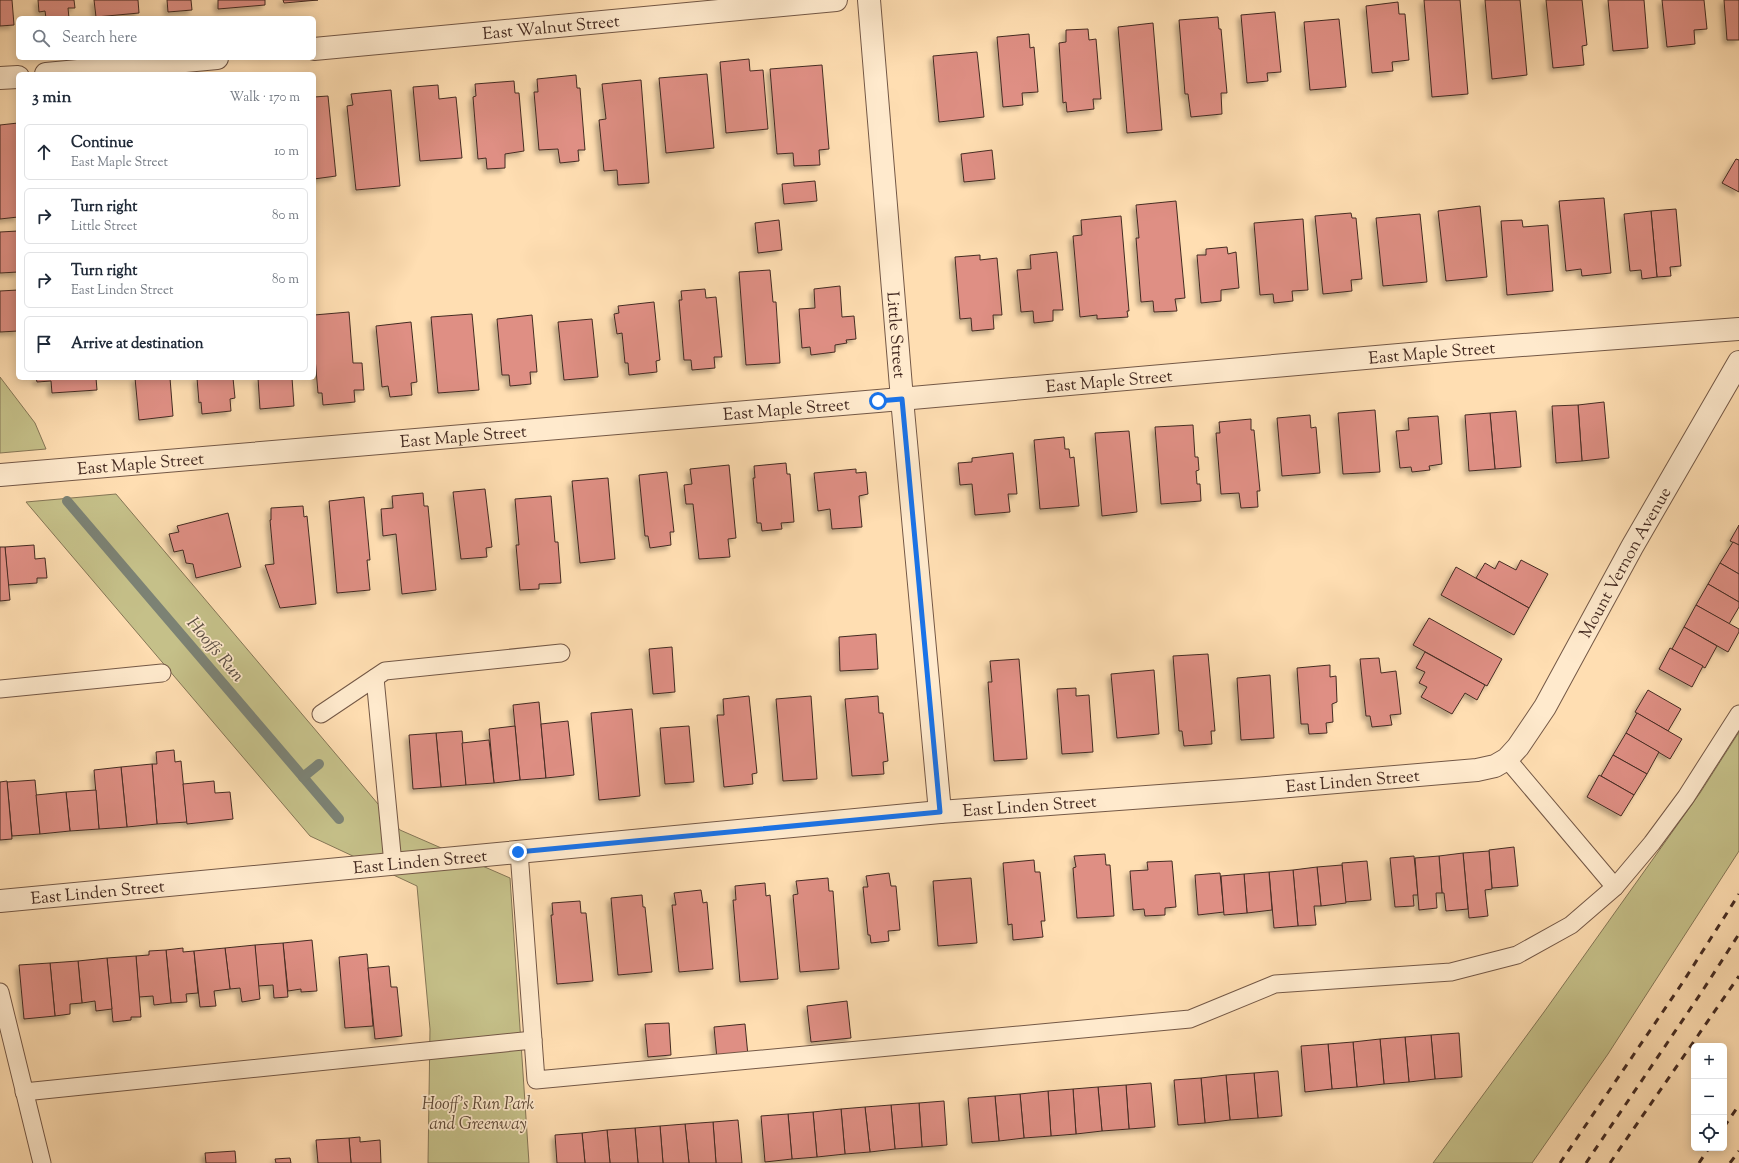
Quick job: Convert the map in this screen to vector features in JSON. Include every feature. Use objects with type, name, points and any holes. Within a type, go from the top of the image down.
[{"type":"street","name":"East Walnut Street","points":[[316,49],[836,0]]},
{"type":"street","name":"Little Street","points":[[869,0],[902,399],[940,812]]},
{"type":"street","points":[[67,72],[196,60]]},
{"type":"street","points":[[0,78],[16,77]]},
{"type":"street","name":"East Maple Street","points":[[0,475],[902,399],[1456,350],[1739,329]]},
{"type":"street","name":"Mount Vernon Avenue","points":[[1507,759],[1518,747],[1544,707],[1632,547],[1739,362]]},
{"type":"street","name":"East Linden Street","points":[[0,901],[940,812],[1242,790],[1477,770],[1495,766],[1507,759]]},
{"type":"lane","points":[[321,714],[385,672],[562,653]]},
{"type":"lane","points":[[0,689],[162,673]]},
{"type":"lane","points":[[375,678],[394,864]]},
{"type":"lane","points":[[518,852],[536,1080],[1190,1019],[1275,984],[1451,972],[1517,954],[1571,924],[1615,887],[1652,843],[1686,797],[1739,714]]},
{"type":"lane","points":[[1507,759],[1615,887]]},
{"type":"lane","points":[[0,992],[42,1163]]},
{"type":"lane","points":[[24,1092],[533,1040]]},
{"type":"green space","points":[[0,377],[35,423],[46,449],[0,453]]},
{"type":"green space","name":"Hooff's Run Park and Greenway","points":[[116,494],[400,830],[510,878],[529,1163],[428,1163],[430,1029],[417,886],[310,836],[26,502]]},
{"type":"green space","points":[[1739,732],[1739,851],[1608,1054],[1532,1163],[1433,1163],[1544,1012],[1700,793]]},
{"type":"building","points":[[0,0],[12,0],[14,25],[0,26]]},
{"type":"building","points":[[38,0],[74,0],[75,8],[68,8],[69,16],[46,16],[45,11],[39,12]]},
{"type":"building","points":[[94,0],[138,0],[139,13],[96,16]]},
{"type":"building","points":[[167,0],[191,0],[192,10],[168,12]]},
{"type":"building","points":[[218,0],[265,0],[265,5],[218,9]]},
{"type":"building","points":[[283,0],[318,0],[284,3]]},
{"type":"building","points":[[1424,0],[1460,0],[1468,94],[1432,97]]},
{"type":"building","points":[[1485,0],[1520,0],[1527,75],[1492,79]]},
{"type":"building","points":[[1546,0],[1582,0],[1587,45],[1582,46],[1584,65],[1553,68]]},
{"type":"building","points":[[1608,0],[1644,0],[1648,48],[1613,51]]},
{"type":"building","points":[[1662,0],[1704,0],[1707,29],[1694,30],[1695,44],[1667,47]]},
{"type":"building","points":[[1724,0],[1739,0],[1739,40],[1727,40]]},
{"type":"building","points":[[1398,2],[1399,14],[1405,14],[1409,60],[1392,62],[1393,71],[1372,73],[1366,6]]},
{"type":"building","points":[[1275,12],[1281,72],[1267,73],[1268,81],[1247,83],[1241,15]]},
{"type":"building","points":[[1218,17],[1219,29],[1221,29],[1227,93],[1221,93],[1222,114],[1191,117],[1188,94],[1185,94],[1179,20]]},
{"type":"building","points":[[1339,19],[1346,87],[1310,90],[1304,22]]},
{"type":"building","points":[[1153,23],[1162,130],[1127,133],[1118,27]]},
{"type":"building","points":[[1088,29],[1089,40],[1096,39],[1101,99],[1093,99],[1094,109],[1067,112],[1066,102],[1063,103],[1059,43],[1066,42],[1066,30]]},
{"type":"building","points":[[1029,34],[1030,48],[1034,47],[1038,92],[1022,93],[1023,105],[1003,107],[997,37]]},
{"type":"building","points":[[977,52],[984,117],[939,122],[933,56]]},
{"type":"building","points":[[749,59],[750,71],[763,70],[768,129],[726,133],[720,62]]},
{"type":"building","points":[[822,65],[829,149],[819,150],[820,165],[794,166],[793,153],[777,154],[770,69]]},
{"type":"building","points":[[707,74],[714,148],[666,153],[659,78]]},
{"type":"building","points":[[576,75],[577,88],[580,88],[585,150],[578,150],[579,161],[560,163],[558,149],[539,150],[534,92],[538,92],[537,79]]},
{"type":"building","points":[[641,80],[649,183],[618,185],[617,170],[604,171],[599,120],[606,119],[602,84]]},
{"type":"building","points":[[514,81],[515,93],[519,93],[524,151],[505,154],[505,168],[487,169],[486,158],[478,159],[473,97],[476,96],[475,84]]},
{"type":"building","points":[[438,85],[439,99],[456,97],[462,158],[420,161],[413,87]]},
{"type":"building","points":[[391,90],[400,186],[356,190],[347,106],[353,105],[351,94]]},
{"type":"building","points":[[328,96],[336,176],[316,179],[316,97]]},
{"type":"building","points":[[16,123],[16,217],[0,219],[0,125]]},
{"type":"building","points":[[992,150],[995,179],[964,182],[961,154]]},
{"type":"building","points":[[1736,159],[1739,160],[1739,192],[1722,183]]},
{"type":"building","points":[[815,181],[817,201],[784,204],[782,184]]},
{"type":"building","points":[[1604,198],[1611,273],[1582,276],[1581,269],[1566,271],[1559,201]]},
{"type":"building","points":[[1176,201],[1185,298],[1175,299],[1177,311],[1154,312],[1153,301],[1141,302],[1136,238],[1139,238],[1136,205]]},
{"type":"building","points":[[1480,206],[1487,277],[1446,281],[1438,211]]},
{"type":"building","points":[[1676,209],[1681,266],[1670,267],[1671,276],[1657,277],[1651,211]]},
{"type":"building","points":[[1651,211],[1657,277],[1642,279],[1641,270],[1630,271],[1624,214]]},
{"type":"building","points":[[1351,213],[1352,218],[1356,218],[1362,279],[1351,280],[1352,291],[1323,294],[1315,216]]},
{"type":"building","points":[[1420,214],[1427,282],[1383,286],[1376,218]]},
{"type":"building","points":[[1121,216],[1129,311],[1127,311],[1128,317],[1097,319],[1097,315],[1080,317],[1073,236],[1082,235],[1081,220]]},
{"type":"building","points":[[1303,219],[1308,290],[1292,291],[1293,301],[1274,303],[1273,294],[1260,295],[1254,223]]},
{"type":"building","points":[[779,220],[782,250],[758,253],[755,223]]},
{"type":"building","points":[[1522,220],[1523,227],[1548,225],[1553,291],[1507,295],[1501,221]]},
{"type":"building","points":[[16,231],[16,272],[0,273],[0,232]]},
{"type":"building","points":[[1227,247],[1228,254],[1236,252],[1239,288],[1221,290],[1221,301],[1201,303],[1197,255],[1206,255],[1206,249]]},
{"type":"building","points":[[1057,252],[1063,310],[1053,310],[1053,321],[1034,323],[1033,311],[1021,312],[1017,270],[1031,269],[1030,255]]},
{"type":"building","points":[[980,255],[980,260],[997,258],[1002,315],[993,315],[994,329],[972,331],[971,318],[960,319],[955,257]]},
{"type":"building","points":[[770,270],[773,302],[776,302],[780,363],[746,365],[739,272]]},
{"type":"building","points":[[840,286],[842,317],[854,316],[856,339],[846,340],[847,343],[835,345],[835,352],[811,355],[810,347],[802,348],[799,309],[815,308],[814,289]]},
{"type":"building","points":[[705,289],[706,298],[716,297],[722,357],[714,357],[715,368],[692,370],[691,360],[684,360],[679,300],[682,300],[681,291]]},
{"type":"building","points":[[16,290],[16,331],[0,332],[0,291]]},
{"type":"building","points":[[654,302],[660,360],[656,361],[657,372],[629,375],[628,363],[625,363],[622,333],[617,334],[614,314],[619,313],[618,306]]},
{"type":"building","points":[[349,312],[353,363],[362,363],[364,390],[354,390],[355,402],[323,405],[322,393],[318,393],[316,370],[316,315]]},
{"type":"building","points":[[472,314],[479,390],[438,393],[431,317]]},
{"type":"building","points":[[532,315],[537,372],[530,372],[531,384],[510,386],[509,375],[502,375],[497,319]]},
{"type":"building","points":[[592,319],[598,377],[564,380],[558,322]]},
{"type":"building","points":[[411,322],[417,382],[411,383],[412,395],[390,397],[388,386],[382,387],[376,326]]},
{"type":"building","points":[[36,380],[96,380],[97,390],[52,393],[51,381],[37,382]]},
{"type":"building","points":[[135,380],[170,380],[173,416],[139,420]]},
{"type":"building","points":[[197,380],[233,380],[235,398],[230,399],[231,411],[202,414],[201,402],[199,403]]},
{"type":"building","points":[[258,380],[292,380],[294,406],[260,409]]},
{"type":"building","points":[[1604,402],[1609,458],[1582,461],[1578,405]]},
{"type":"building","points":[[1578,405],[1582,461],[1556,463],[1552,406]]},
{"type":"building","points":[[1375,410],[1380,472],[1343,474],[1338,413]]},
{"type":"building","points":[[1516,411],[1521,467],[1495,469],[1490,413]]},
{"type":"building","points":[[1490,413],[1495,469],[1469,471],[1465,415]]},
{"type":"building","points":[[1310,415],[1311,428],[1316,427],[1320,473],[1282,476],[1277,418]]},
{"type":"building","points":[[1438,416],[1442,464],[1429,466],[1430,470],[1412,472],[1411,467],[1400,468],[1396,431],[1409,430],[1408,418]]},
{"type":"building","points":[[1251,419],[1251,430],[1254,430],[1260,491],[1257,491],[1258,507],[1241,508],[1239,493],[1221,494],[1216,433],[1220,433],[1219,422]]},
{"type":"building","points":[[1193,425],[1195,457],[1198,457],[1199,470],[1196,471],[1197,484],[1200,484],[1201,501],[1161,504],[1155,427]]},
{"type":"building","points":[[1129,431],[1137,512],[1102,516],[1095,433]]},
{"type":"building","points":[[1064,437],[1065,449],[1069,449],[1070,458],[1074,457],[1079,506],[1040,509],[1034,440]]},
{"type":"building","points":[[1013,453],[1017,494],[1008,494],[1010,512],[975,515],[972,484],[960,485],[958,463],[972,462],[972,458]]},
{"type":"building","points":[[786,463],[787,474],[790,474],[794,522],[781,523],[782,529],[762,531],[761,523],[757,523],[753,478],[755,478],[754,466]]},
{"type":"building","points":[[729,465],[736,538],[728,539],[730,557],[699,559],[693,504],[686,504],[684,485],[692,484],[690,469]]},
{"type":"building","points":[[856,469],[856,473],[866,472],[868,494],[859,496],[862,527],[832,529],[830,509],[818,511],[814,473]]},
{"type":"building","points":[[667,472],[674,532],[670,532],[671,545],[650,548],[648,536],[645,536],[639,475]]},
{"type":"building","points":[[608,478],[615,559],[580,563],[572,481]]},
{"type":"building","points":[[485,489],[492,547],[486,548],[487,557],[461,559],[453,492]]},
{"type":"building","points":[[423,493],[424,506],[428,506],[436,590],[402,594],[396,534],[383,536],[381,509],[393,508],[392,496]]},
{"type":"building","points":[[551,496],[555,542],[558,542],[561,583],[539,584],[539,589],[520,590],[516,545],[519,545],[515,499]]},
{"type":"building","points":[[364,497],[370,560],[367,560],[370,590],[337,593],[329,501]]},
{"type":"building","points":[[303,506],[304,517],[307,516],[316,604],[280,608],[265,565],[274,564],[270,520],[271,508]]},
{"type":"building","points":[[228,513],[241,567],[196,578],[193,564],[186,563],[183,550],[174,552],[169,534],[179,532],[177,526]]},
{"type":"building","points":[[1739,525],[1739,545],[1730,541]]},
{"type":"building","points":[[1733,542],[1739,545],[1739,574],[1720,563]]},
{"type":"building","points":[[34,545],[35,559],[45,558],[47,578],[37,578],[37,583],[8,585],[5,547]]},
{"type":"building","points":[[0,547],[5,547],[10,600],[0,601]]},
{"type":"building","points":[[1521,560],[1548,574],[1529,608],[1476,578],[1485,563],[1495,569],[1499,561],[1516,570]]},
{"type":"building","points":[[1720,563],[1739,574],[1739,602],[1708,584]]},
{"type":"building","points":[[1456,567],[1529,608],[1514,635],[1441,595]]},
{"type":"building","points":[[1708,584],[1739,602],[1739,607],[1729,624],[1696,605]]},
{"type":"building","points":[[1696,605],[1739,629],[1739,632],[1728,652],[1684,627]]},
{"type":"building","points":[[1429,618],[1502,659],[1487,686],[1413,645]]},
{"type":"building","points":[[1684,627],[1717,646],[1705,668],[1672,649]]},
{"type":"building","points":[[876,634],[878,669],[840,671],[839,637]]},
{"type":"building","points":[[672,647],[675,692],[653,694],[649,649]]},
{"type":"building","points":[[1670,648],[1703,666],[1692,687],[1659,669]]},
{"type":"building","points":[[1425,652],[1485,685],[1477,700],[1465,693],[1452,714],[1421,697],[1427,687],[1419,683],[1425,672],[1416,668]]},
{"type":"building","points":[[1208,654],[1215,731],[1211,731],[1212,744],[1184,746],[1182,731],[1179,731],[1173,656]]},
{"type":"building","points":[[1379,658],[1381,673],[1396,671],[1401,714],[1390,715],[1392,725],[1372,727],[1370,716],[1366,716],[1360,659]]},
{"type":"building","points":[[1019,659],[1027,759],[994,761],[988,682],[992,682],[990,661]]},
{"type":"building","points":[[1330,665],[1330,677],[1336,676],[1337,702],[1332,704],[1333,722],[1326,723],[1327,733],[1309,734],[1308,724],[1301,724],[1297,668]]},
{"type":"building","points":[[1154,670],[1159,734],[1117,738],[1111,674]]},
{"type":"building","points":[[1270,675],[1274,738],[1241,740],[1237,678]]},
{"type":"building","points":[[1076,688],[1076,696],[1089,695],[1093,752],[1062,754],[1057,689]]},
{"type":"building","points":[[1648,690],[1681,709],[1668,731],[1635,712]]},
{"type":"building","points":[[749,696],[757,773],[752,774],[753,784],[724,787],[717,715],[724,715],[723,699]]},
{"type":"building","points":[[811,696],[817,779],[783,781],[776,699]]},
{"type":"building","points":[[878,696],[879,713],[883,713],[888,761],[883,762],[884,774],[852,776],[845,699]]},
{"type":"building","points":[[539,702],[546,778],[520,780],[513,705]]},
{"type":"building","points":[[632,709],[640,796],[599,800],[591,713]]},
{"type":"building","points":[[1637,713],[1682,739],[1670,759],[1626,733]]},
{"type":"building","points":[[568,721],[574,775],[546,778],[541,724]]},
{"type":"building","points":[[515,726],[520,780],[494,783],[489,729]]},
{"type":"building","points":[[689,726],[694,782],[665,784],[660,728]]},
{"type":"building","points":[[462,731],[466,785],[441,787],[436,733]]},
{"type":"building","points":[[436,733],[441,787],[413,789],[409,735]]},
{"type":"building","points":[[1626,733],[1659,752],[1647,774],[1613,755]]},
{"type":"building","points":[[489,740],[494,783],[466,785],[462,743]]},
{"type":"building","points":[[174,750],[175,762],[181,761],[187,822],[157,824],[152,764],[157,764],[156,752]]},
{"type":"building","points":[[1613,755],[1647,774],[1634,795],[1601,776]]},
{"type":"building","points":[[152,764],[157,824],[127,827],[121,767]]},
{"type":"building","points":[[121,767],[127,827],[99,829],[94,770]]},
{"type":"building","points":[[1599,775],[1634,795],[1621,816],[1587,797]]},
{"type":"building","points":[[35,780],[40,834],[12,836],[7,782]]},
{"type":"building","points":[[7,781],[12,839],[0,840],[0,782]]},
{"type":"building","points":[[214,781],[215,793],[230,792],[233,819],[187,824],[183,784]]},
{"type":"building","points":[[96,790],[99,829],[70,831],[66,792]]},
{"type":"building","points":[[66,792],[70,831],[40,834],[36,795]]},
{"type":"building","points":[[1514,847],[1518,886],[1492,888],[1489,850]]},
{"type":"building","points":[[1489,851],[1492,889],[1485,890],[1488,916],[1469,918],[1463,853]]},
{"type":"building","points":[[1463,853],[1468,909],[1446,911],[1444,893],[1442,893],[1439,856]]},
{"type":"building","points":[[1105,854],[1106,865],[1110,865],[1114,916],[1077,918],[1073,868],[1076,867],[1074,856]]},
{"type":"building","points":[[1414,856],[1418,895],[1413,895],[1414,906],[1395,907],[1390,858]]},
{"type":"building","points":[[1439,856],[1442,893],[1436,893],[1437,908],[1419,910],[1415,858]]},
{"type":"building","points":[[1034,860],[1035,872],[1040,872],[1045,921],[1041,921],[1043,937],[1013,940],[1012,924],[1008,925],[1003,863]]},
{"type":"building","points":[[1172,861],[1176,907],[1165,908],[1165,915],[1145,916],[1144,909],[1133,910],[1130,871],[1148,870],[1147,862]]},
{"type":"building","points":[[1367,861],[1371,900],[1345,902],[1342,863]]},
{"type":"building","points":[[1342,865],[1346,903],[1321,906],[1317,867]]},
{"type":"building","points":[[1317,867],[1321,906],[1314,906],[1316,925],[1298,926],[1293,870]]},
{"type":"building","points":[[1293,870],[1298,926],[1274,928],[1269,872]]},
{"type":"building","points":[[1269,872],[1272,910],[1247,913],[1244,874]]},
{"type":"building","points":[[889,873],[891,886],[896,886],[900,930],[888,931],[889,941],[871,943],[870,935],[868,935],[863,887],[868,887],[866,876]]},
{"type":"building","points":[[1220,873],[1224,912],[1198,915],[1195,875]]},
{"type":"building","points":[[1244,874],[1247,913],[1224,915],[1221,876]]},
{"type":"building","points":[[828,878],[829,891],[833,891],[839,969],[800,972],[793,895],[798,894],[796,881]]},
{"type":"building","points":[[971,878],[977,943],[938,946],[933,881]]},
{"type":"building","points":[[765,883],[766,896],[770,895],[778,979],[740,982],[733,900],[736,900],[735,886]]},
{"type":"building","points":[[701,890],[703,903],[707,902],[713,969],[679,972],[672,905],[676,905],[674,893]]},
{"type":"building","points":[[642,895],[643,907],[645,907],[652,972],[618,975],[611,898]]},
{"type":"building","points":[[580,901],[581,913],[586,913],[593,981],[557,984],[551,915],[553,915],[552,903]]},
{"type":"building","points":[[312,940],[317,991],[301,992],[301,989],[288,991],[283,943]]},
{"type":"building","points":[[283,943],[288,997],[274,998],[273,985],[258,986],[255,945]]},
{"type":"building","points":[[255,945],[260,999],[242,1002],[240,988],[230,989],[225,948]]},
{"type":"building","points":[[183,948],[183,952],[194,951],[198,993],[186,994],[187,1002],[171,1003],[166,950]]},
{"type":"building","points":[[225,948],[230,989],[214,991],[216,1006],[200,1007],[194,951]]},
{"type":"building","points":[[166,950],[171,1003],[154,1005],[153,996],[139,997],[136,956],[149,955],[149,951]]},
{"type":"building","points":[[367,954],[373,1026],[345,1028],[339,957]]},
{"type":"building","points":[[136,956],[141,1017],[131,1017],[131,1020],[113,1022],[107,958]]},
{"type":"building","points":[[107,958],[112,1009],[96,1011],[95,1001],[82,1003],[78,961]]},
{"type":"building","points":[[78,961],[82,1003],[70,1004],[70,1014],[55,1016],[50,963]]},
{"type":"building","points":[[50,963],[55,1016],[24,1019],[19,965]]},
{"type":"building","points":[[389,966],[391,987],[397,987],[402,1036],[375,1039],[368,968]]},
{"type":"building","points":[[847,1001],[851,1038],[811,1042],[807,1006]]},
{"type":"building","points":[[669,1023],[671,1055],[648,1057],[645,1024]]},
{"type":"building","points":[[745,1024],[748,1056],[717,1059],[714,1027]]},
{"type":"building","points":[[1459,1033],[1462,1077],[1435,1079],[1431,1035]]},
{"type":"building","points":[[1431,1035],[1435,1079],[1409,1082],[1405,1037]]},
{"type":"building","points":[[1405,1037],[1409,1082],[1384,1084],[1380,1039]]},
{"type":"building","points":[[1380,1039],[1384,1084],[1357,1087],[1353,1042]]},
{"type":"building","points":[[1353,1042],[1357,1087],[1332,1089],[1328,1044]]},
{"type":"building","points":[[1328,1044],[1332,1089],[1305,1092],[1301,1046]]},
{"type":"building","points":[[1278,1071],[1282,1116],[1258,1118],[1254,1073]]},
{"type":"building","points":[[1254,1073],[1258,1118],[1230,1120],[1226,1075]]},
{"type":"building","points":[[1226,1075],[1230,1120],[1205,1123],[1201,1078]]},
{"type":"building","points":[[1201,1078],[1205,1123],[1178,1125],[1174,1080]]},
{"type":"building","points":[[1151,1083],[1155,1127],[1129,1129],[1126,1085]]},
{"type":"building","points":[[1126,1085],[1129,1129],[1102,1131],[1098,1087]]},
{"type":"building","points":[[1098,1087],[1102,1131],[1076,1134],[1073,1089]]},
{"type":"building","points":[[1073,1089],[1076,1134],[1051,1136],[1048,1091]]},
{"type":"building","points":[[1048,1091],[1051,1136],[1024,1138],[1020,1094]]},
{"type":"building","points":[[1020,1094],[1024,1138],[999,1141],[995,1096]]},
{"type":"building","points":[[995,1096],[999,1141],[972,1143],[968,1098]]},
{"type":"building","points":[[944,1101],[947,1145],[922,1147],[919,1103]]},
{"type":"building","points":[[919,1103],[922,1147],[895,1149],[891,1105]]},
{"type":"building","points":[[891,1105],[895,1149],[870,1152],[865,1107]]},
{"type":"building","points":[[865,1107],[870,1152],[845,1154],[841,1109]]},
{"type":"building","points":[[841,1109],[845,1154],[817,1157],[813,1112]]},
{"type":"building","points":[[813,1112],[817,1157],[792,1159],[788,1114]]},
{"type":"building","points":[[788,1114],[792,1159],[765,1162],[761,1116]]},
{"type":"building","points":[[738,1120],[742,1163],[716,1163],[713,1122]]},
{"type":"building","points":[[713,1122],[716,1163],[689,1163],[685,1124]]},
{"type":"building","points":[[685,1124],[689,1163],[663,1163],[660,1126]]},
{"type":"building","points":[[660,1126],[663,1163],[638,1163],[635,1128]]},
{"type":"building","points":[[635,1128],[638,1163],[610,1163],[607,1130]]},
{"type":"building","points":[[607,1130],[610,1163],[585,1163],[582,1133]]},
{"type":"building","points":[[582,1133],[585,1163],[557,1163],[555,1135]]},
{"type":"building","points":[[360,1137],[360,1142],[380,1140],[381,1163],[351,1163],[349,1138]]},
{"type":"building","points":[[349,1138],[351,1163],[318,1163],[316,1140]]},
{"type":"building","points":[[235,1151],[236,1163],[206,1163],[205,1153]]},
{"type":"building","points":[[290,1158],[291,1163],[276,1163],[275,1159]]},
{"type":"waterway","name":"Hooffs Run","points":[[67,501],[339,819]]},
{"type":"waterway","points":[[303,777],[319,764]]},
{"type":"railway","points":[[1560,1163],[1683,982],[1739,894]]},
{"type":"railway","points":[[1586,1163],[1739,934]]},
{"type":"railway","points":[[1610,1163],[1739,976]]},
{"type":"railway","points":[[1727,1123],[1739,1105]]},
{"type":"railway","points":[[1699,1163],[1707,1151]]},
{"type":"railway","points":[[1730,1163],[1739,1151]]},
{"type":"route","points":[[518,852],[940,812],[902,399],[878,401]]}]
